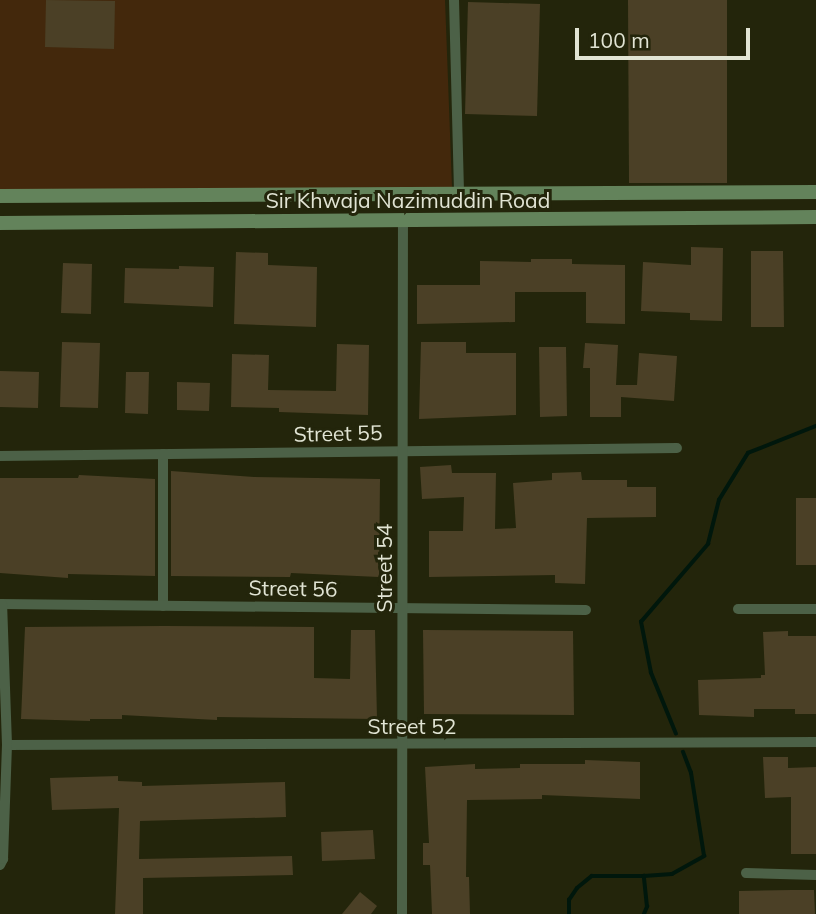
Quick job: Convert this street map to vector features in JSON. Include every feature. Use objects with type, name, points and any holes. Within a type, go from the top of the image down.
[{"type":"main road","name":"Sir Khwaja Nazimuddin Road","points":[[0,197],[816,192]]},
{"type":"main road","points":[[211,195],[213,222]]},
{"type":"main road","name":"Sir Khwaja Nazimuddin Road","points":[[0,223],[816,217]]},
{"type":"street","points":[[454,0],[458,194]]},
{"type":"street","name":"Street 54","points":[[402,914],[403,222]]},
{"type":"street","name":"Street 55","points":[[0,456],[677,448]]},
{"type":"street","points":[[163,454],[163,606]]},
{"type":"street","points":[[1,604],[7,745],[1,862]]},
{"type":"street","name":"Street 56","points":[[1,604],[586,610]]},
{"type":"street","points":[[738,609],[816,609]]},
{"type":"street","name":"Street 52","points":[[7,745],[403,746],[816,742]]},
{"type":"street","points":[[746,873],[816,875]]},
{"type":"shaded area","points":[[0,0],[445,0],[452,187],[0,191]]},
{"type":"building","points":[[46,0],[115,1],[114,49],[45,47]]},
{"type":"building","points":[[628,0],[727,0],[727,183],[629,183]]},
{"type":"building","points":[[468,2],[540,4],[537,116],[465,114]]},
{"type":"building","points":[[691,247],[723,248],[722,321],[690,320],[690,313],[641,311],[643,262],[691,265]]},
{"type":"building","points":[[751,251],[783,251],[784,327],[751,327]]},
{"type":"building","points":[[236,252],[268,253],[268,265],[317,267],[316,327],[234,324]]},
{"type":"building","points":[[531,259],[572,259],[572,264],[625,265],[625,324],[586,323],[586,292],[515,292],[515,322],[417,324],[417,285],[480,285],[480,261],[531,262]]},
{"type":"building","points":[[63,263],[92,264],[91,314],[61,313]]},
{"type":"building","points":[[179,266],[214,267],[213,307],[124,303],[125,268],[179,269]]},
{"type":"building","points":[[62,342],[100,343],[98,408],[60,407]]},
{"type":"building","points":[[421,342],[466,342],[466,353],[516,353],[516,415],[419,419]]},
{"type":"building","points":[[585,343],[618,345],[616,385],[637,385],[639,353],[677,356],[674,401],[621,397],[621,417],[590,417],[590,368],[583,368]]},
{"type":"building","points":[[337,344],[369,345],[368,415],[279,412],[279,408],[231,407],[232,354],[269,355],[268,390],[336,391]]},
{"type":"building","points":[[539,347],[566,347],[567,416],[540,417]]},
{"type":"building","points":[[0,371],[39,372],[38,408],[0,407]]},
{"type":"building","points":[[126,372],[149,372],[148,414],[125,413]]},
{"type":"building","points":[[177,382],[210,383],[209,411],[177,410]]},
{"type":"building","points":[[451,465],[452,473],[496,473],[495,529],[516,528],[513,483],[552,480],[552,473],[581,472],[582,480],[627,480],[627,487],[656,487],[656,517],[587,518],[585,584],[555,583],[555,575],[429,577],[429,531],[463,531],[464,497],[422,499],[420,467]]},
{"type":"building","points":[[171,471],[254,477],[380,479],[379,577],[291,573],[290,577],[171,576]]},
{"type":"building","points":[[79,475],[155,479],[155,576],[68,574],[68,578],[0,573],[0,478],[78,478]]},
{"type":"building","points":[[796,498],[816,498],[816,565],[796,565]]},
{"type":"building","points":[[25,627],[314,627],[314,678],[350,679],[351,630],[375,630],[377,719],[217,717],[217,720],[122,715],[122,719],[90,721],[21,719]]},
{"type":"building","points":[[423,630],[573,631],[574,715],[424,714]]},
{"type":"building","points":[[788,631],[788,636],[816,636],[816,714],[795,714],[795,709],[754,709],[754,717],[699,715],[698,680],[761,678],[761,675],[765,675],[763,632]]},
{"type":"building","points":[[763,757],[788,757],[788,768],[816,767],[816,854],[791,854],[791,797],[765,798]]},
{"type":"building","points":[[585,760],[640,762],[640,799],[542,795],[542,799],[467,800],[466,877],[469,877],[470,914],[432,914],[430,865],[423,865],[423,843],[429,843],[425,767],[475,764],[475,769],[520,768],[520,764],[585,764]]},
{"type":"building","points":[[118,776],[118,781],[142,782],[142,786],[285,782],[286,817],[140,821],[139,859],[292,856],[293,875],[143,878],[143,914],[115,914],[119,808],[52,810],[50,778]]},
{"type":"building","points":[[373,830],[375,859],[322,861],[321,832]]},
{"type":"building","points":[[814,890],[815,914],[739,914],[739,891]]},
{"type":"building","points":[[360,892],[377,906],[371,914],[342,914]]},
{"type":"waterway","points":[[676,734],[651,673],[641,622],[708,544],[719,500],[748,453],[816,426]]},
{"type":"waterway","points":[[644,914],[647,907],[644,876],[672,874],[704,856],[691,773],[683,752]]},
{"type":"waterway","points":[[569,914],[569,900],[577,888],[592,876],[643,876]]}]
